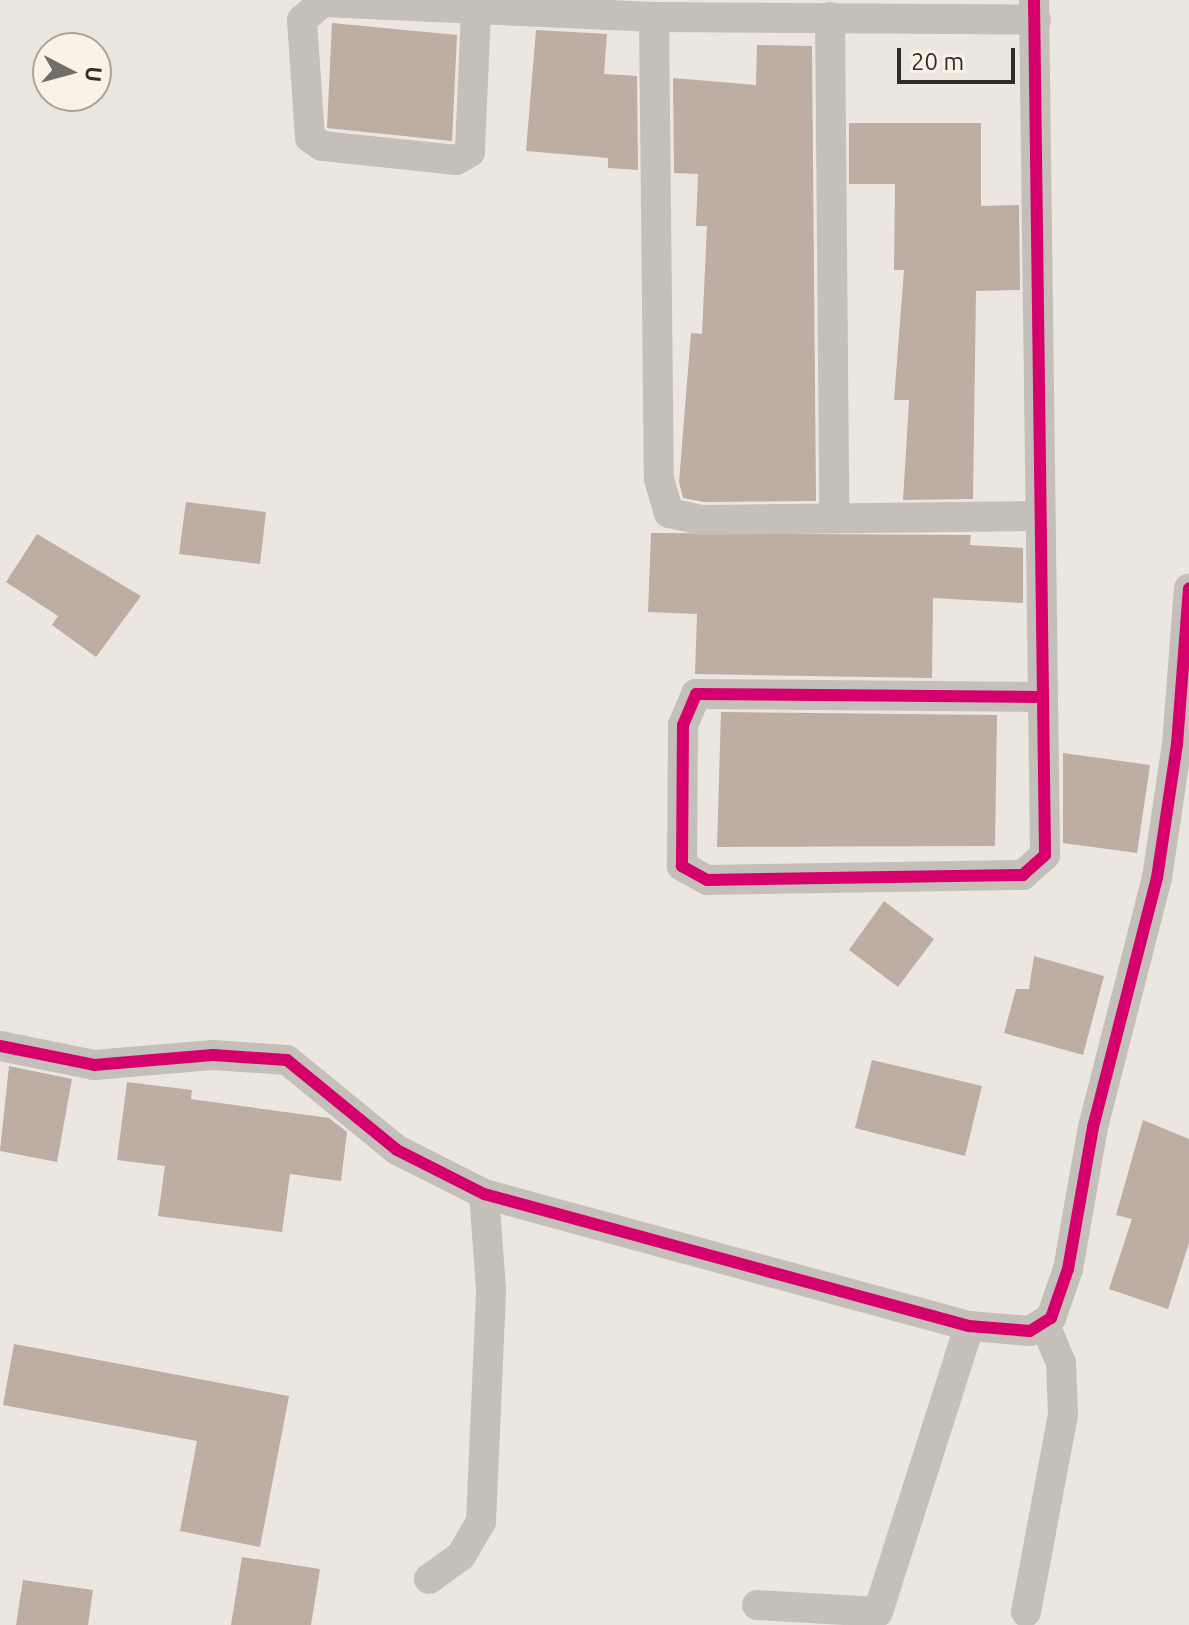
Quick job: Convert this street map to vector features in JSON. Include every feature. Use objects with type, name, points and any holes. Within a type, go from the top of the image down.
[{"type":"street","points":[[476,12],[470,152],[456,160],[322,146],[310,138],[303,35],[308,7],[323,2],[476,12],[654,17],[830,17],[1035,10],[1041,697],[1047,842],[1031,873],[707,880],[682,866],[683,725],[696,694],[1041,697]]},
{"type":"street","points":[[654,17],[662,501],[679,518],[1039,516]]},
{"type":"street","points":[[830,17],[834,515]]},
{"type":"street","points":[[1026,1612],[1063,1414],[1061,1363],[1045,1325],[1068,1269],[1093,1127],[1167,827],[1189,588]]},
{"type":"street","points":[[0,1046],[94,1065],[213,1055],[287,1060],[397,1150],[484,1194],[969,1326],[1030,1331],[1045,1325]]},
{"type":"street","points":[[429,1579],[461,1556],[481,1522],[491,1289],[484,1194]]},
{"type":"street","points":[[757,1605],[878,1612],[969,1326]]},
{"type":"building","points":[[332,23],[457,35],[452,141],[327,128]]},
{"type":"building","points":[[536,30],[607,34],[604,74],[637,76],[638,170],[608,168],[608,158],[526,151]]},
{"type":"building","points":[[757,45],[812,46],[816,501],[704,502],[683,498],[679,482],[691,333],[702,334],[707,226],[696,226],[698,174],[674,173],[673,78],[756,85]]},
{"type":"building","points":[[849,123],[981,123],[981,206],[1019,205],[1020,290],[976,291],[973,499],[903,500],[909,400],[894,400],[904,270],[894,270],[895,184],[849,184]]},
{"type":"building","points":[[186,502],[266,512],[260,564],[179,554]]},
{"type":"building","points":[[651,533],[971,535],[970,545],[1023,548],[1023,603],[933,598],[932,678],[695,674],[697,614],[648,612]]},
{"type":"building","points":[[37,534],[141,596],[96,657],[52,625],[58,616],[6,582]]},
{"type":"building","points":[[721,712],[997,715],[995,846],[717,847]]},
{"type":"building","points":[[1063,753],[1150,765],[1137,853],[1063,843]]},
{"type":"building","points":[[884,901],[934,939],[898,987],[849,950]]},
{"type":"building","points":[[1034,956],[1104,976],[1083,1055],[1004,1033],[1016,989],[1029,989]]},
{"type":"building","points":[[872,1060],[982,1086],[965,1156],[855,1128]]},
{"type":"building","points":[[9,1066],[72,1079],[57,1162],[0,1151]]},
{"type":"building","points":[[127,1082],[192,1090],[191,1099],[329,1118],[347,1132],[341,1181],[290,1174],[282,1232],[158,1216],[165,1166],[117,1160]]},
{"type":"building","points":[[1143,1120],[1189,1139],[1189,1243],[1168,1309],[1109,1289],[1132,1219],[1116,1215]]},
{"type":"building","points":[[14,1344],[289,1396],[260,1547],[180,1531],[197,1441],[3,1405]]},
{"type":"building","points":[[242,1557],[320,1569],[311,1625],[231,1625]]},
{"type":"building","points":[[23,1580],[93,1590],[88,1625],[16,1625]]},
{"type":"cycle path","points":[[1034,0],[1045,855],[1023,875],[707,880],[682,866],[683,725],[696,694],[1041,697]]},
{"type":"cycle path","points":[[0,1046],[94,1065],[213,1055],[287,1060],[397,1150],[484,1194],[969,1326],[1030,1331],[1051,1318],[1068,1269],[1093,1127],[1157,878],[1177,744],[1189,588]]}]
